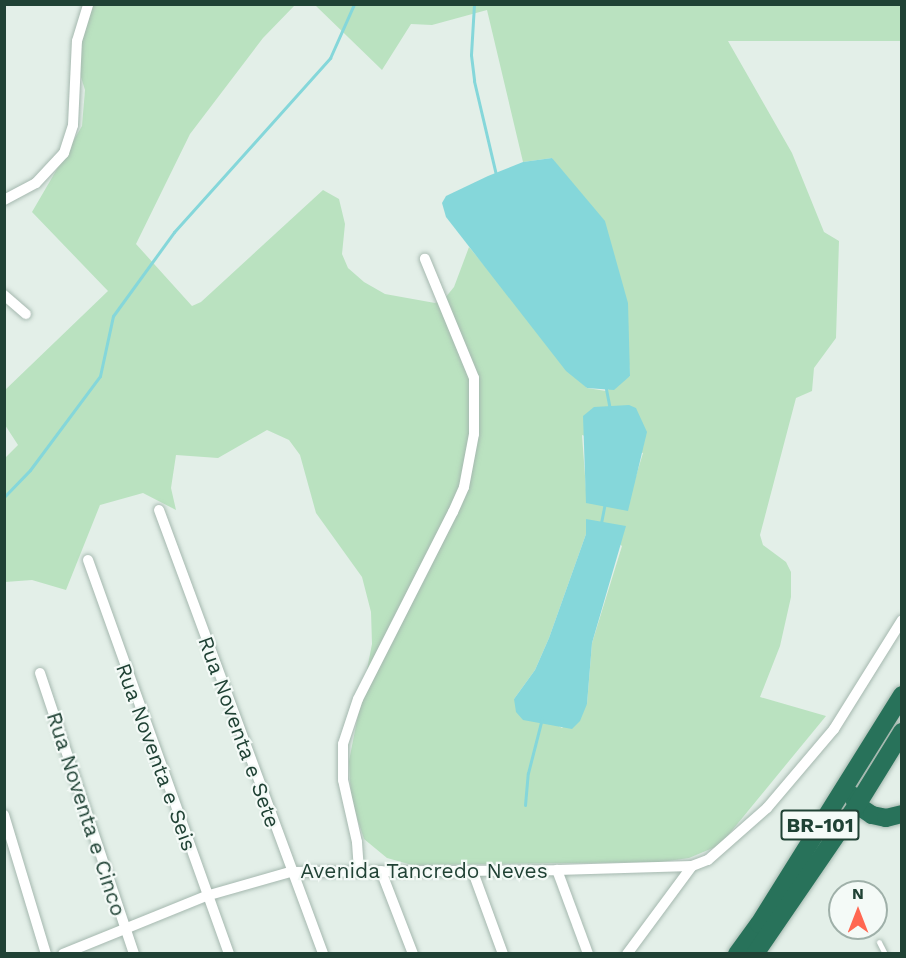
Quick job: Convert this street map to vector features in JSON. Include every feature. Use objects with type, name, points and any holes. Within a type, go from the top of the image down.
[{"type":"highway","name":"BR-101","points":[[737,954],[759,924],[902,695]]},
{"type":"highway","name":"BR-101","points":[[755,954],[857,805],[902,732]]},
{"type":"highway","points":[[851,775],[852,795],[857,805],[872,815],[886,818],[902,814]]},
{"type":"street","points":[[7,196],[56,164],[69,140],[77,41],[88,4]]},
{"type":"street","points":[[359,871],[357,842],[343,780],[343,744],[358,699],[464,487],[474,435],[474,378],[425,259]]},
{"type":"street","points":[[4,295],[26,314]]},
{"type":"street","name":"Rua Noventa e Sete","points":[[159,510],[290,872],[323,954]]},
{"type":"street","name":"Rua Noventa e Seis","points":[[88,560],[206,896],[229,954]]},
{"type":"street","points":[[627,954],[693,866],[717,855],[766,808],[853,702],[902,620]]},
{"type":"street","name":"Rua Noventa e Cinco","points":[[40,673],[134,954]]},
{"type":"street","points":[[4,815],[46,954]]},
{"type":"street","name":"Avenida Tancredo Neves","points":[[63,954],[206,896],[290,872],[473,872],[693,866]]},
{"type":"street","points":[[557,870],[588,954]]},
{"type":"street","points":[[381,871],[413,954]]},
{"type":"street","points":[[473,872],[503,954]]},
{"type":"lane","points":[[879,942],[885,954]]},
{"type":"green space","points":[[91,5],[295,5],[263,38],[190,134],[136,244],[192,306],[201,302],[323,190],[339,199],[345,224],[342,254],[348,268],[364,282],[385,294],[435,303],[445,298],[454,287],[469,247],[587,388],[606,391],[630,376],[628,350],[552,158],[523,162],[487,10],[432,25],[411,24],[382,70],[315,5],[901,5],[901,41],[728,41],[792,153],[824,232],[839,241],[836,338],[814,368],[812,391],[796,398],[760,535],[763,545],[786,562],[791,572],[791,597],[780,646],[760,697],[826,716],[720,845],[689,858],[661,862],[412,865],[387,858],[364,839],[351,800],[349,761],[372,644],[371,612],[362,577],[316,513],[300,455],[289,440],[267,430],[218,458],[176,455],[171,488],[176,510],[143,493],[100,505],[66,590],[32,580],[5,582],[5,458],[18,445],[5,425],[4,391],[108,291],[32,212],[82,126],[85,90],[76,61]],"holes":[[[582,435],[643,453],[632,489],[587,503]],[[586,519],[622,546],[592,643],[587,704],[562,728],[514,699],[535,670],[549,638],[586,534]]]},
{"type":"water","points":[[552,158],[605,221],[628,303],[630,376],[614,390],[587,388],[566,371],[446,217],[442,203],[446,196],[488,176],[523,162]]},
{"type":"water","points":[[629,405],[636,408],[647,432],[628,511],[586,503],[583,416],[594,407]]},
{"type":"water","points":[[586,519],[626,526],[592,643],[587,704],[580,721],[572,729],[523,720],[516,712],[514,699],[535,670],[549,638],[586,534]]},
{"type":"waterway","points":[[4,497],[30,470],[100,376],[113,316],[174,232],[330,58],[354,4]]},
{"type":"waterway","points":[[474,4],[471,55],[474,81],[496,175]]},
{"type":"waterway","points":[[606,389],[610,409]]},
{"type":"waterway","points":[[601,523],[605,503]]},
{"type":"waterway","points":[[525,805],[528,773],[542,718]]}]
